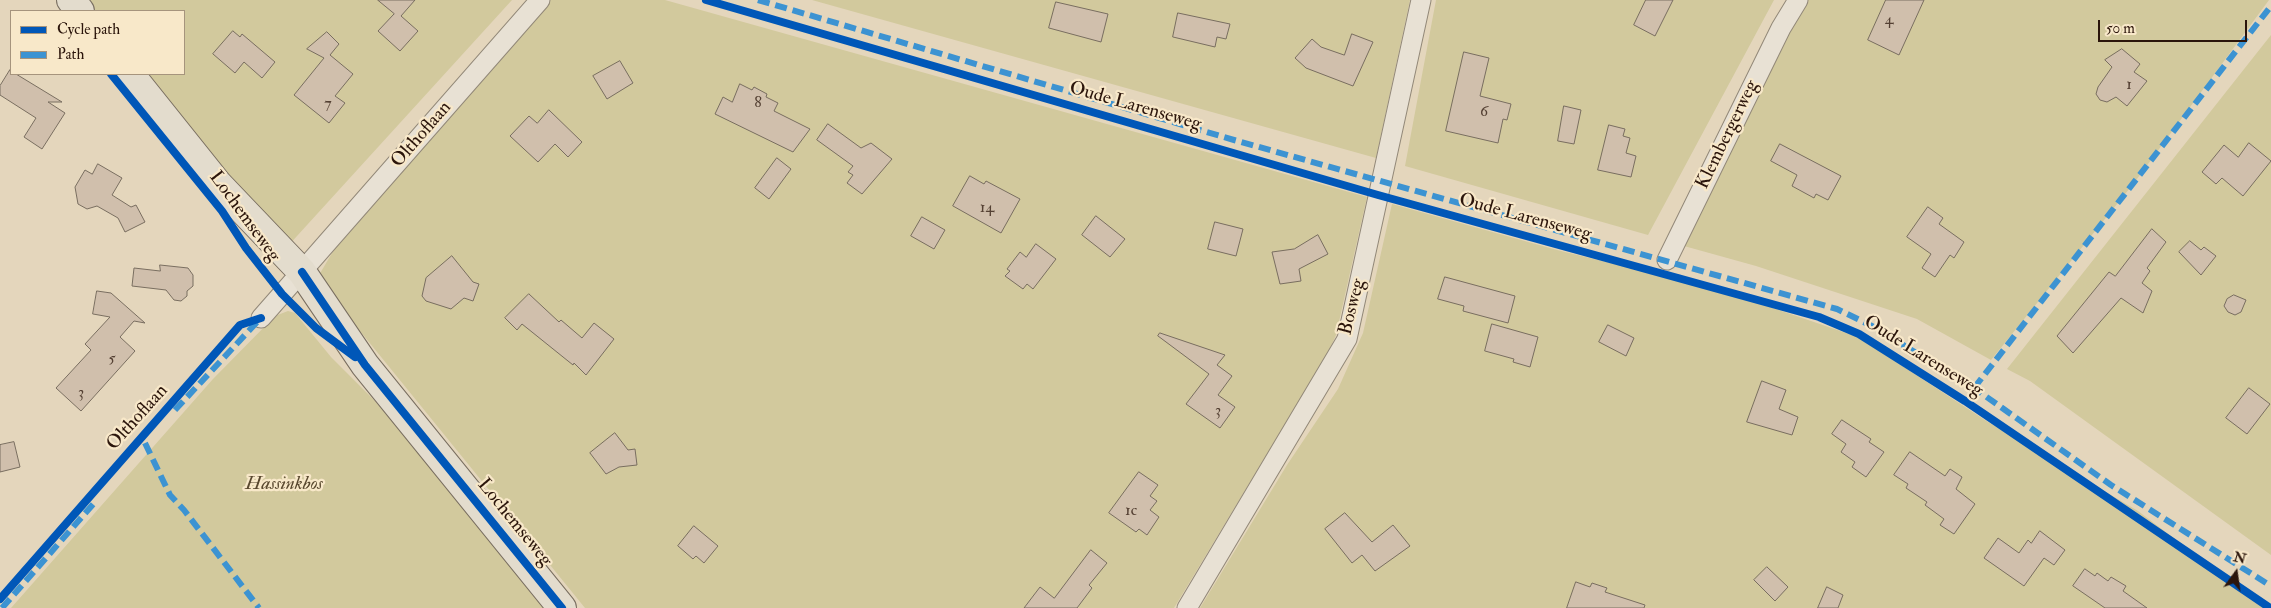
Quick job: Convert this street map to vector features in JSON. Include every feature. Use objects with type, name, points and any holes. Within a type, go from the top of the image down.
[{"type":"main road","points":[[71,0],[79,10]]},
{"type":"main road","name":"Lochemseweg","points":[[131,75],[562,608]]},
{"type":"street","name":"Olthoflaan","points":[[261,318],[540,0]]},
{"type":"street","name":"Bosweg","points":[[1187,608],[1346,339],[1421,0]]},
{"type":"street","name":"Klembergerweg","points":[[1667,260],[1781,28],[1798,0]]},
{"type":"green space","points":[[85,0],[512,0],[287,247],[148,75],[185,75],[185,10],[94,10]]},
{"type":"green space","points":[[548,0],[665,0],[1367,197],[1336,335],[1328,353],[1174,608],[585,608],[321,283],[319,275],[341,238]]},
{"type":"green space","points":[[812,0],[1410,0],[1376,158]]},
{"type":"green space","points":[[1436,0],[1774,0],[1648,235],[1405,166]]},
{"type":"green space","points":[[1807,0],[2269,0],[2134,183],[1991,360],[1917,319],[1756,266],[1684,246],[1773,56]]},
{"type":"green space","points":[[2271,35],[2271,555],[2030,381],[2007,369]]},
{"type":"green space","points":[[1392,204],[1557,250],[1717,289],[1858,337],[1988,422],[2138,511],[2266,608],[1200,608],[1287,465],[1338,389],[1363,333]]},
{"type":"green space","name":"Hassinkbos","points":[[288,311],[295,313],[331,357],[374,400],[552,608],[11,608],[213,379],[275,316]]},
{"type":"building","points":[[378,0],[415,0],[401,16],[418,31],[400,51],[378,31],[394,14]]},
{"type":"building","points":[[1646,0],[1673,0],[1655,36],[1634,25]]},
{"type":"building","points":[[1886,0],[1924,0],[1899,55],[1868,40]]},
{"type":"building","points":[[1056,2],[1108,14],[1101,42],[1049,28]]},
{"type":"building","points":[[1178,13],[1230,24],[1226,39],[1217,37],[1215,47],[1173,37]]},
{"type":"building","points":[[233,31],[240,37],[242,34],[275,62],[262,78],[244,62],[235,73],[213,54]]},
{"type":"building","points":[[327,32],[339,44],[330,55],[353,74],[335,96],[345,103],[329,123],[294,95],[324,58],[307,49]]},
{"type":"building","points":[[1352,34],[1373,42],[1353,86],[1306,68],[1295,58],[1312,39],[1321,47],[1344,55]]},
{"type":"building","points":[[2122,49],[2140,64],[2134,72],[2147,81],[2127,106],[2116,97],[2107,102],[2100,100],[2096,94],[2098,87],[2112,67],[2105,60]]},
{"type":"building","points":[[1464,52],[1489,58],[1480,96],[1511,104],[1507,120],[1503,119],[1498,143],[1446,131]]},
{"type":"building","points":[[620,61],[633,83],[607,99],[593,76]]},
{"type":"building","points":[[10,70],[10,75],[18,75],[62,102],[48,102],[65,113],[42,149],[24,137],[36,118],[0,95],[0,86]]},
{"type":"building","points":[[740,84],[752,90],[754,87],[767,94],[766,97],[778,103],[774,111],[810,129],[793,152],[715,114],[723,97],[732,102]]},
{"type":"building","points":[[1564,106],[1581,110],[1574,144],[1558,141]]},
{"type":"building","points":[[549,110],[582,142],[568,157],[555,144],[538,162],[510,136],[529,116],[537,123]]},
{"type":"building","points":[[828,124],[861,148],[871,143],[892,159],[862,194],[847,183],[853,175],[848,172],[853,166],[817,140]]},
{"type":"building","points":[[1609,125],[1625,129],[1623,136],[1630,138],[1626,153],[1636,156],[1631,177],[1598,170]]},
{"type":"building","points":[[2249,143],[2271,161],[2243,196],[2222,178],[2216,184],[2202,172],[2224,145],[2238,157]]},
{"type":"building","points":[[1780,144],[1841,176],[1828,200],[1816,194],[1814,198],[1792,186],[1797,175],[1771,161]]},
{"type":"building","points":[[777,158],[791,169],[769,199],[755,188]]},
{"type":"building","points":[[98,164],[122,178],[112,195],[131,207],[136,205],[145,222],[125,232],[118,218],[97,206],[87,209],[78,204],[75,187],[85,170],[92,174]]},
{"type":"building","points":[[970,176],[984,184],[986,181],[1020,199],[1001,233],[953,206]]},
{"type":"building","points":[[1928,207],[1943,218],[1939,224],[1964,242],[1954,258],[1950,255],[1935,277],[1922,268],[1931,254],[1907,237]]},
{"type":"building","points":[[1096,216],[1125,239],[1110,257],[1082,235]]},
{"type":"building","points":[[922,217],[945,230],[934,249],[911,236]]},
{"type":"building","points":[[1215,222],[1243,229],[1236,256],[1208,249]]},
{"type":"building","points":[[2152,229],[2166,242],[2147,268],[2150,271],[2142,283],[2152,291],[2143,313],[2121,298],[2073,353],[2057,336],[2109,272],[2115,276]]},
{"type":"building","points":[[1318,235],[1328,254],[1299,269],[1301,281],[1280,284],[1272,252],[1294,249]]},
{"type":"building","points":[[2190,241],[2201,250],[2204,247],[2216,256],[2201,275],[2179,252]]},
{"type":"building","points":[[1036,244],[1056,259],[1033,289],[1027,284],[1023,289],[1005,276],[1010,271],[1007,269],[1020,252],[1026,257]]},
{"type":"building","points":[[452,256],[473,282],[479,284],[473,301],[464,298],[451,309],[426,301],[422,296],[426,278]]},
{"type":"building","points":[[160,265],[188,268],[193,275],[193,286],[187,291],[187,296],[181,301],[174,300],[166,290],[132,286],[134,268],[160,271]]},
{"type":"building","points":[[1445,277],[1515,296],[1508,323],[1463,311],[1464,306],[1438,299]]},
{"type":"building","points":[[97,291],[111,293],[145,323],[134,321],[120,337],[135,351],[81,411],[56,388],[91,350],[85,344],[110,317],[93,314]]},
{"type":"building","points":[[529,294],[559,322],[561,320],[582,338],[594,323],[614,339],[586,375],[574,363],[573,365],[522,324],[517,330],[505,318]]},
{"type":"building","points":[[2234,295],[2246,300],[2241,312],[2235,315],[2228,312],[2224,306],[2227,299]]},
{"type":"building","points":[[1492,324],[1538,337],[1530,367],[1513,362],[1514,359],[1485,351]]},
{"type":"building","points":[[1608,325],[1634,338],[1626,356],[1599,342]]},
{"type":"building","points":[[1160,333],[1225,355],[1217,365],[1232,376],[1218,395],[1235,407],[1220,428],[1186,404],[1209,374],[1158,336]]},
{"type":"building","points":[[1762,381],[1786,390],[1779,409],[1798,417],[1792,435],[1747,422]]},
{"type":"building","points":[[2249,388],[2270,404],[2247,434],[2226,418]]},
{"type":"building","points":[[1842,420],[1871,439],[1869,442],[1884,452],[1866,477],[1852,467],[1855,462],[1841,452],[1846,444],[1832,434]]},
{"type":"building","points":[[615,433],[628,450],[635,449],[637,465],[619,467],[606,474],[590,453]]},
{"type":"building","points":[[14,442],[20,467],[0,472],[0,445]]},
{"type":"building","points":[[1910,452],[1945,476],[1950,469],[1962,477],[1956,489],[1975,504],[1954,534],[1940,525],[1944,519],[1925,505],[1927,502],[1906,488],[1908,484],[1894,475]]},
{"type":"building","points":[[1139,472],[1158,485],[1150,496],[1157,501],[1150,510],[1159,517],[1147,535],[1139,529],[1136,532],[1109,513]]},
{"type":"building","points":[[1345,513],[1372,542],[1393,525],[1410,546],[1375,571],[1362,555],[1352,563],[1325,529]]},
{"type":"building","points":[[694,526],[718,546],[704,563],[696,556],[693,559],[678,546]]},
{"type":"building","points":[[2040,531],[2065,550],[2054,565],[2044,558],[2024,586],[1984,558],[1998,538],[2019,553],[2028,540],[2031,543]]},
{"type":"building","points":[[1091,550],[1107,563],[1089,585],[1092,588],[1077,608],[1024,608],[1040,587],[1054,598]]},
{"type":"building","points":[[1767,567],[1788,587],[1775,601],[1754,580]]},
{"type":"building","points":[[2085,569],[2095,576],[2097,573],[2108,581],[2111,577],[2126,586],[2123,591],[2147,608],[2105,608],[2073,586]]},
{"type":"building","points":[[1576,582],[1590,587],[1592,583],[1607,588],[1605,592],[1645,605],[1644,608],[1567,608]]},
{"type":"building","points":[[1827,587],[1843,595],[1838,608],[1818,608]]},
{"type":"marked path","points":[[758,0],[1234,140],[1837,309],[1872,326],[1974,388],[2111,485],[2271,586]]},
{"type":"marked path","points":[[1974,388],[2271,6]]},
{"type":"marked path","points":[[175,410],[258,321]]},
{"type":"marked path","points":[[145,443],[170,495],[184,510],[259,608]]},
{"type":"marked path","points":[[2,608],[96,501]]},
{"type":"cycle path","name":"Oude Larenseweg","points":[[706,0],[1378,195],[1819,317],[1859,334],[1965,401],[2270,608]]},
{"type":"cycle path","points":[[112,75],[222,211],[246,248],[282,294],[316,328],[355,357]]},
{"type":"cycle path","points":[[302,272],[365,365],[562,608]]},
{"type":"cycle path","points":[[0,599],[240,325],[261,318]]}]
